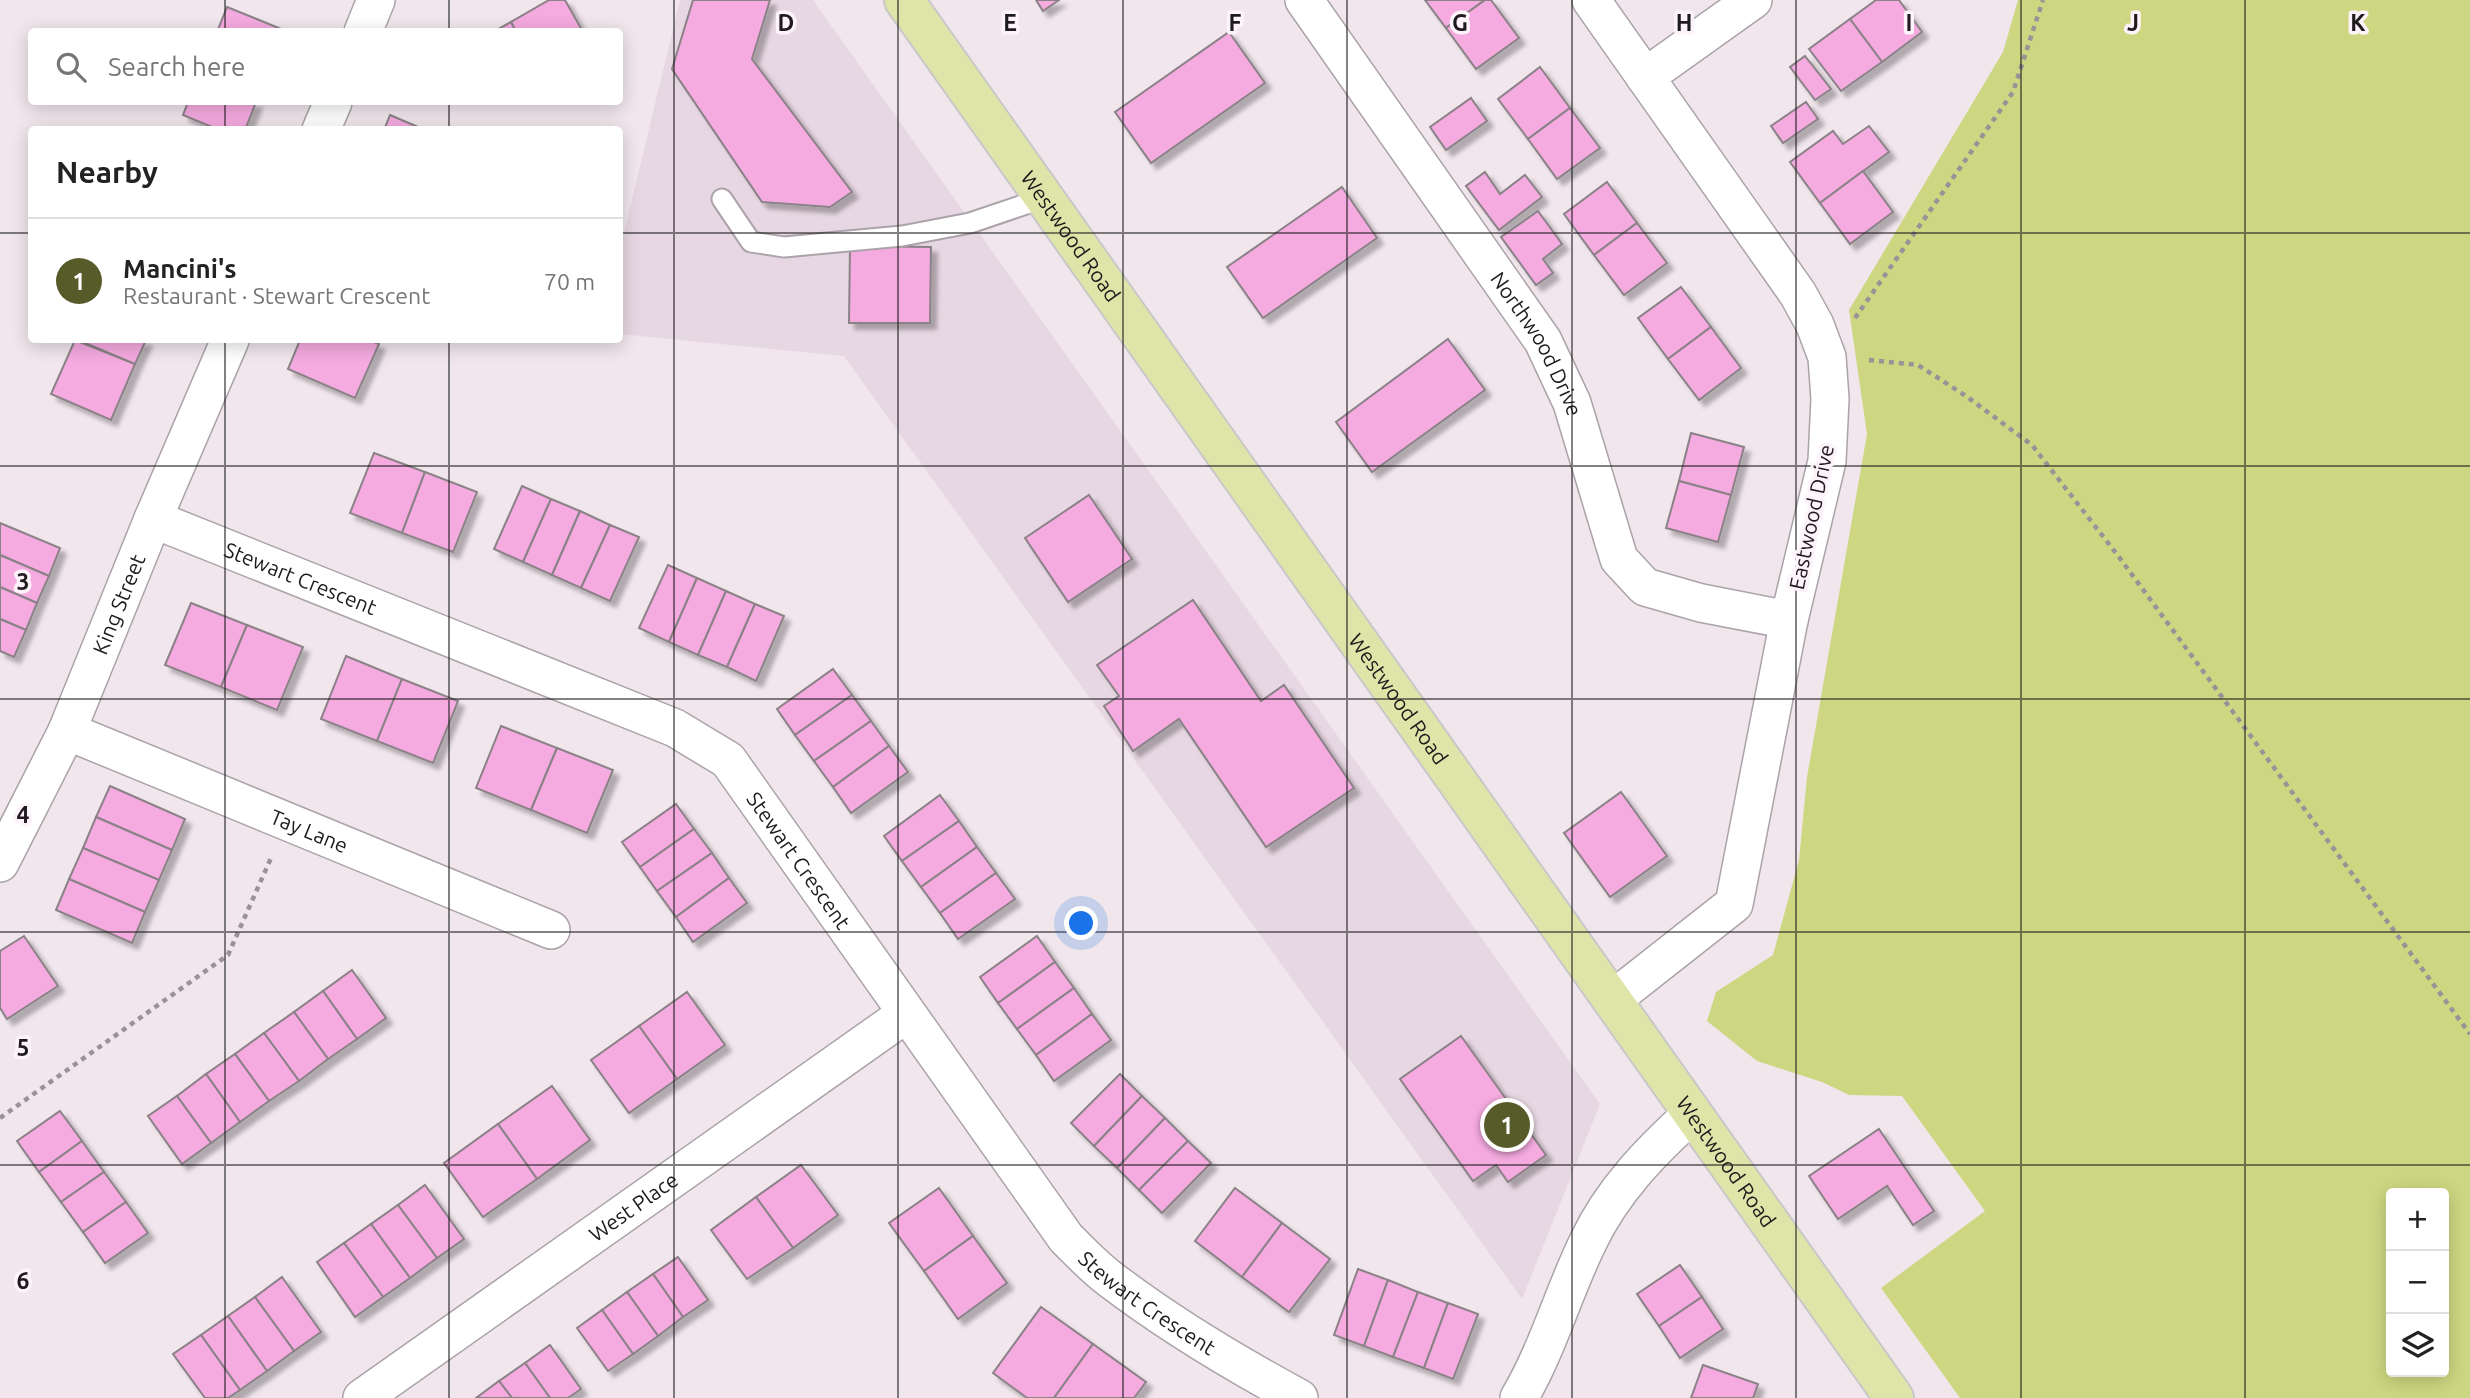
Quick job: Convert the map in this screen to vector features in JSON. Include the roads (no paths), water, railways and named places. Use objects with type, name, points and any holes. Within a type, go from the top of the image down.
[{"type":"main road","name":"Westwood Road","points":[[904,0],[1894,1398]]},
{"type":"street","points":[[365,28],[376,0]]},
{"type":"street","name":"Northwood Drive","points":[[1304,0],[1543,341],[1572,404],[1619,559],[1645,587],[1701,603],[1789,620]]},
{"type":"street","name":"Eastwood Drive","points":[[1591,0],[1798,294],[1815,325],[1827,357],[1830,399],[1827,461],[1789,620],[1734,904],[1612,1000]]},
{"type":"street","points":[[1645,77],[1753,0]]},
{"type":"street","points":[[323,126],[332,105]]},
{"type":"street","name":"King Street","points":[[0,863],[67,731],[153,519],[229,343]]},
{"type":"street","name":"Stewart Crescent","points":[[153,519],[675,728],[728,760],[1066,1238],[1108,1278],[1260,1377],[1299,1398]]},
{"type":"street","name":"Tay Lane","points":[[67,731],[551,930]]},
{"type":"street","name":"West Place","points":[[362,1398],[906,1014]]},
{"type":"street","points":[[1519,1398],[1589,1240],[1622,1185],[1661,1142],[1692,1114]]},
{"type":"lane","points":[[722,199],[751,242],[784,247],[901,236],[957,226],[1044,198]]},
{"type":"place","name":"Mancini's","points":[[1507,1125]]}]
